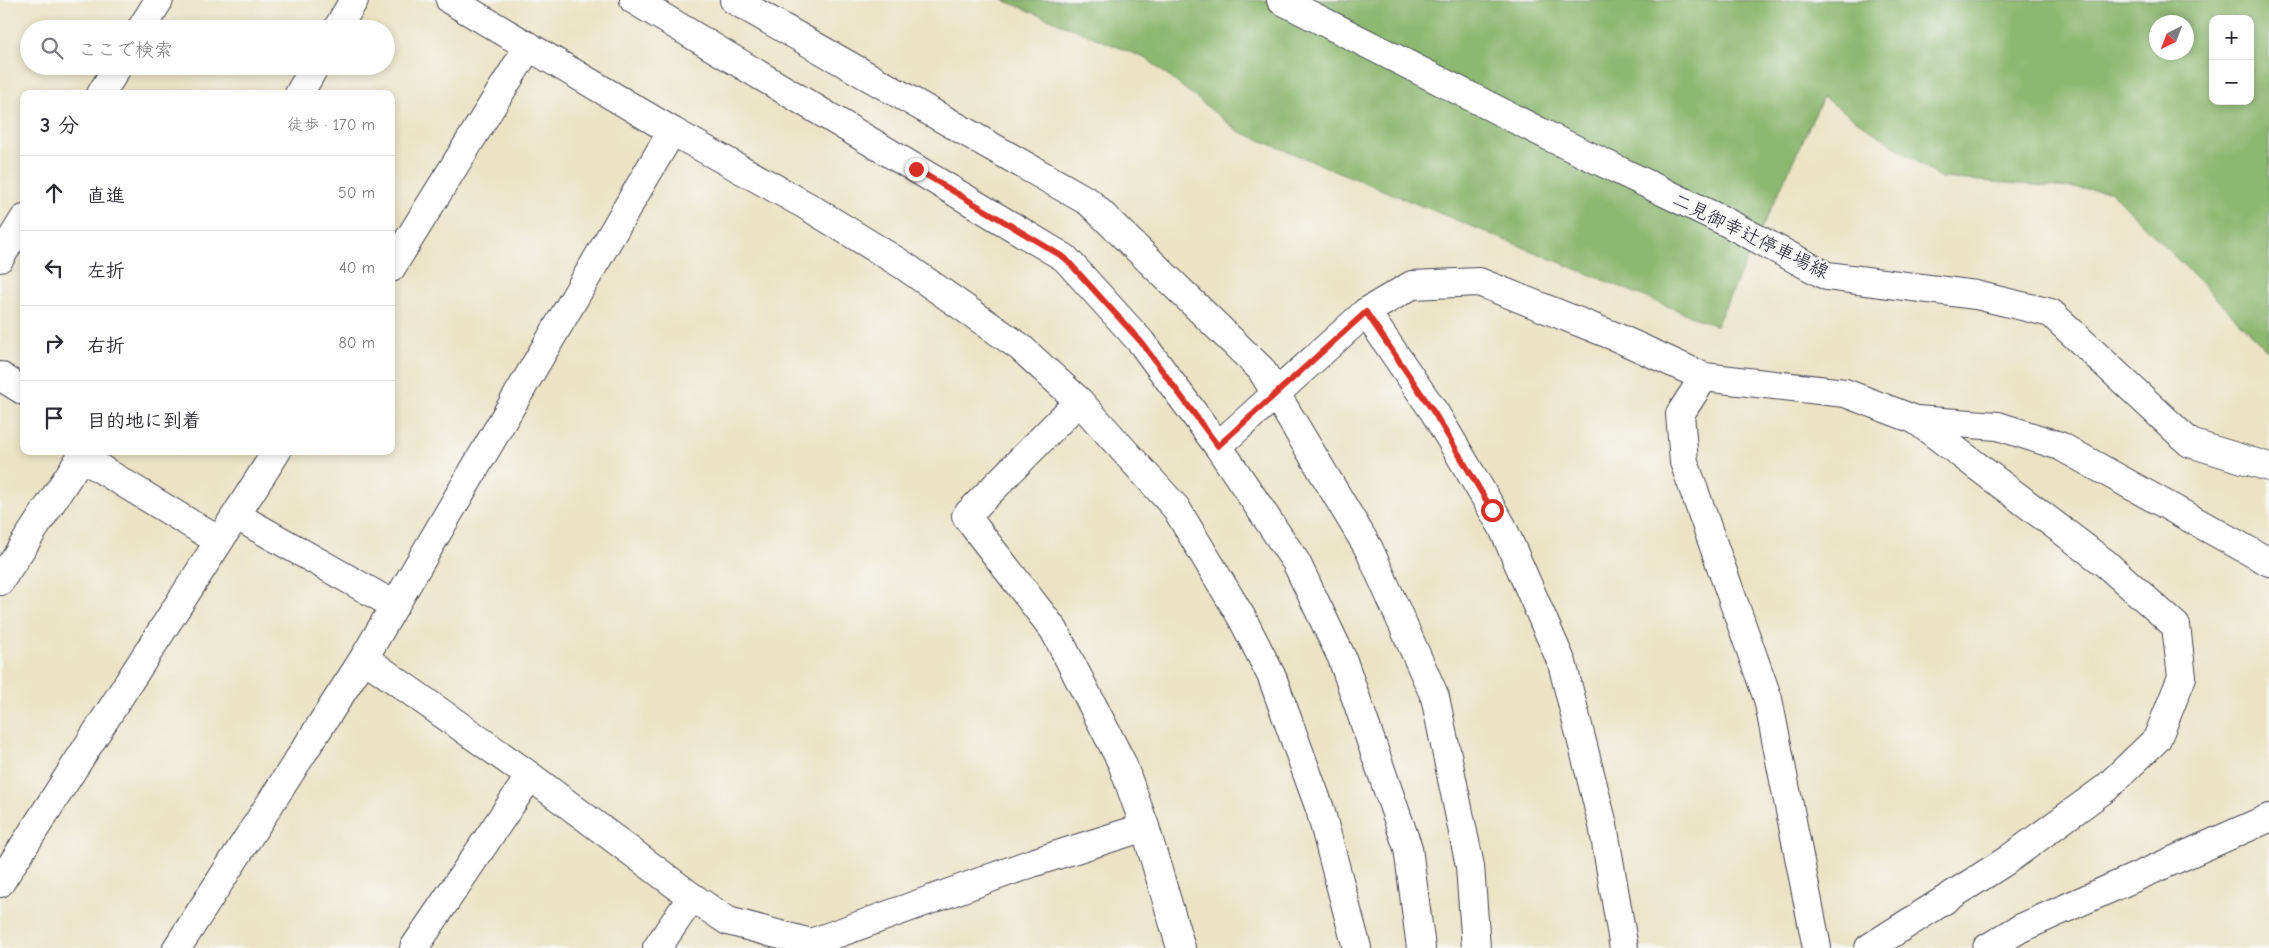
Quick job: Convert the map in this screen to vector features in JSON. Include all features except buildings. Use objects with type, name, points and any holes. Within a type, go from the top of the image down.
[{"type":"street","points":[[146,20],[158,0]]},
{"type":"street","points":[[342,20],[354,0]]},
{"type":"street","points":[[450,0],[672,131],[807,206],[903,265],[1020,347],[1078,401],[1176,508],[1242,618],[1272,677],[1320,809],[1357,948]]},
{"type":"street","points":[[634,0],[1065,258],[1141,342],[1218,446],[1296,562],[1342,658],[1408,848],[1421,948]]},
{"type":"street","points":[[734,0],[1089,202],[1261,369],[1369,549],[1435,697],[1470,866],[1476,948]]},
{"type":"street","name":"二見御幸辻停車場線","points":[[1281,0],[1556,140],[1726,222],[1827,276],[1976,295],[2051,313],[2190,444],[2269,467]]},
{"type":"street","points":[[395,262],[529,46]]},
{"type":"street","points":[[103,90],[113,75]]},
{"type":"street","points":[[300,90],[310,75]]},
{"type":"street","points":[[177,948],[364,658],[672,131]]},
{"type":"street","points":[[0,258],[20,226]]},
{"type":"street","points":[[1218,446],[1366,312],[1412,285],[1479,282],[1614,336],[1704,377],[1845,393],[1916,420],[2105,563],[2176,626],[2182,677],[2157,739],[2106,788],[2006,861],[1869,948]]},
{"type":"street","points":[[1366,312],[1435,414],[1502,526],[1562,662],[1603,825],[1624,948]]},
{"type":"street","points":[[0,376],[20,388]]},
{"type":"street","points":[[1704,377],[1680,414],[1684,462],[1768,699],[1816,948]]},
{"type":"street","points":[[1078,401],[966,516],[1054,630],[1122,762],[1145,827],[1181,948]]},
{"type":"street","points":[[1916,420],[1998,426],[2060,446],[2269,562]]},
{"type":"street","points":[[0,581],[82,455]]},
{"type":"street","points":[[85,455],[219,541]]},
{"type":"street","points":[[0,883],[275,455]]},
{"type":"street","points":[[237,516],[394,605]]},
{"type":"street","points":[[364,658],[530,776],[692,897],[728,921],[811,943],[1032,862],[1145,827]]},
{"type":"street","points":[[414,948],[530,776]]},
{"type":"street","points":[[1987,948],[2021,928],[2269,818]]},
{"type":"street","points":[[657,948],[692,897]]},
{"type":"green space","points":[[1003,0],[2269,0],[2269,352],[2110,191],[1941,178],[1823,97],[1716,326],[1238,131],[1147,59]]},
{"type":"route","points":[[916,169],[1065,258],[1141,342],[1218,446],[1366,312],[1435,414],[1492,510]]}]
